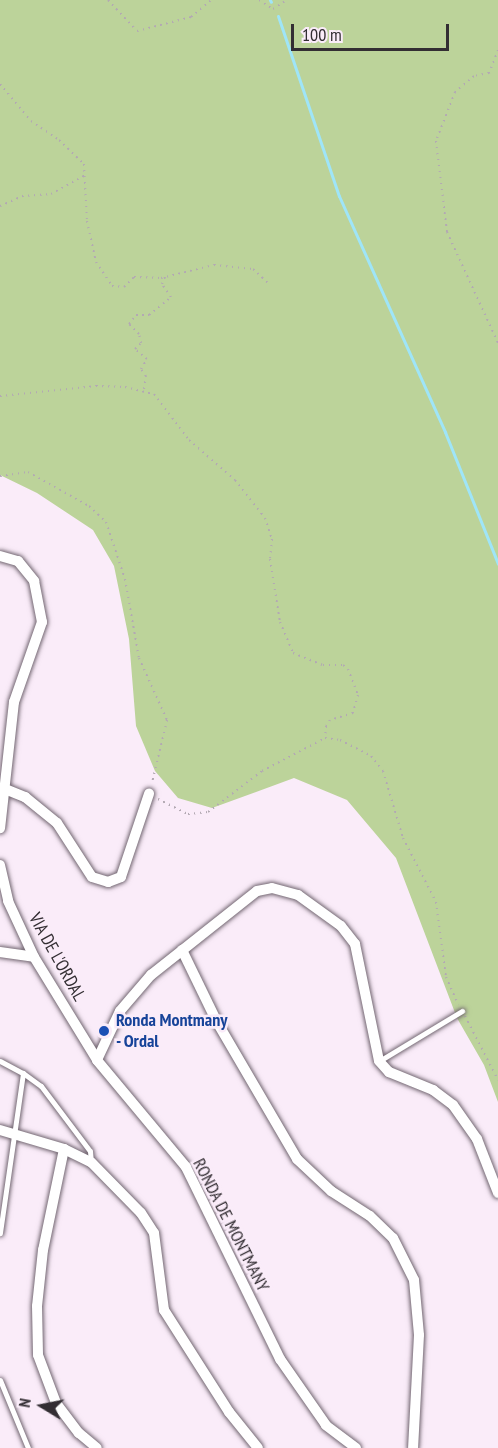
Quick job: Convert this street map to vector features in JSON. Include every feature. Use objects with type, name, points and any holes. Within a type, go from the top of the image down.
[{"type":"street","points":[[0,556],[18,561],[34,580],[42,622],[14,702],[0,828]]},
{"type":"street","points":[[5,789],[25,797],[57,823],[92,877],[108,882],[121,877],[149,794]]},
{"type":"street","name":"VIA DE L'ORDAL","points":[[0,865],[8,901],[34,957],[97,1060]]},
{"type":"street","points":[[97,1060],[131,996],[182,950],[257,891],[272,888],[298,895],[341,926],[355,944],[380,1061],[388,1072],[433,1090],[453,1105],[481,1147],[498,1193]]},
{"type":"street","points":[[182,950],[217,1022],[297,1159],[331,1191],[370,1216],[393,1238],[414,1280],[419,1335],[413,1448]]},
{"type":"street","points":[[0,952],[34,957]]},
{"type":"street","name":"RONDA DE MONTMANY","points":[[97,1060],[186,1167],[280,1359],[326,1425],[356,1448]]},
{"type":"street","points":[[0,1130],[64,1149],[92,1162],[148,1222],[157,1246],[164,1310],[229,1412],[258,1448]]},
{"type":"street","points":[[64,1149],[43,1250],[37,1306],[38,1354],[56,1403],[79,1433],[97,1448]]},
{"type":"lane","points":[[380,1061],[462,1011]]},
{"type":"lane","points":[[0,1061],[41,1086],[90,1150],[92,1162]]},
{"type":"lane","points":[[0,1233],[23,1073]]},
{"type":"lane","points":[[0,1380],[28,1448]]},
{"type":"path","points":[[108,0],[137,31],[191,17],[212,0]]},
{"type":"path","points":[[259,0],[273,9],[285,1]]},
{"type":"path","points":[[498,52],[489,73],[474,76],[455,92],[436,141],[447,232],[498,343]]},
{"type":"path","points":[[0,84],[31,121],[84,164],[87,174],[87,221],[103,277],[117,287],[124,287],[134,277],[165,277],[206,265],[235,265],[253,269],[270,285]]},
{"type":"path","points":[[0,206],[22,196],[51,194],[87,174]]},
{"type":"path","points":[[144,390],[146,376],[141,369],[147,359],[135,350],[141,343],[139,334],[129,324],[136,315],[149,315],[171,297],[162,284],[165,277]]},
{"type":"path","points":[[0,396],[96,386],[144,390],[154,394],[201,455],[242,488],[265,519],[272,539],[270,559],[280,622],[293,653],[323,665],[343,665],[348,669],[358,695],[353,713],[330,720],[326,726],[326,738]]},
{"type":"path","points":[[0,476],[28,472],[89,506],[106,522],[125,579],[139,658],[167,720],[149,794],[188,814],[208,812],[262,771],[326,738],[333,737],[366,753],[383,771],[403,838],[436,902],[446,977],[498,1080]]},
{"type":"green space","points":[[0,0],[498,0],[498,1102],[484,1065],[457,1018],[396,858],[347,800],[294,778],[212,808],[178,798],[155,771],[136,726],[129,639],[114,566],[93,530],[37,493],[0,475]]},
{"type":"waterway","points":[[278,16],[339,196],[445,432],[498,564]]},
{"type":"place","name":"Ronda Montmany - Ordal","points":[[104,1031]]}]
